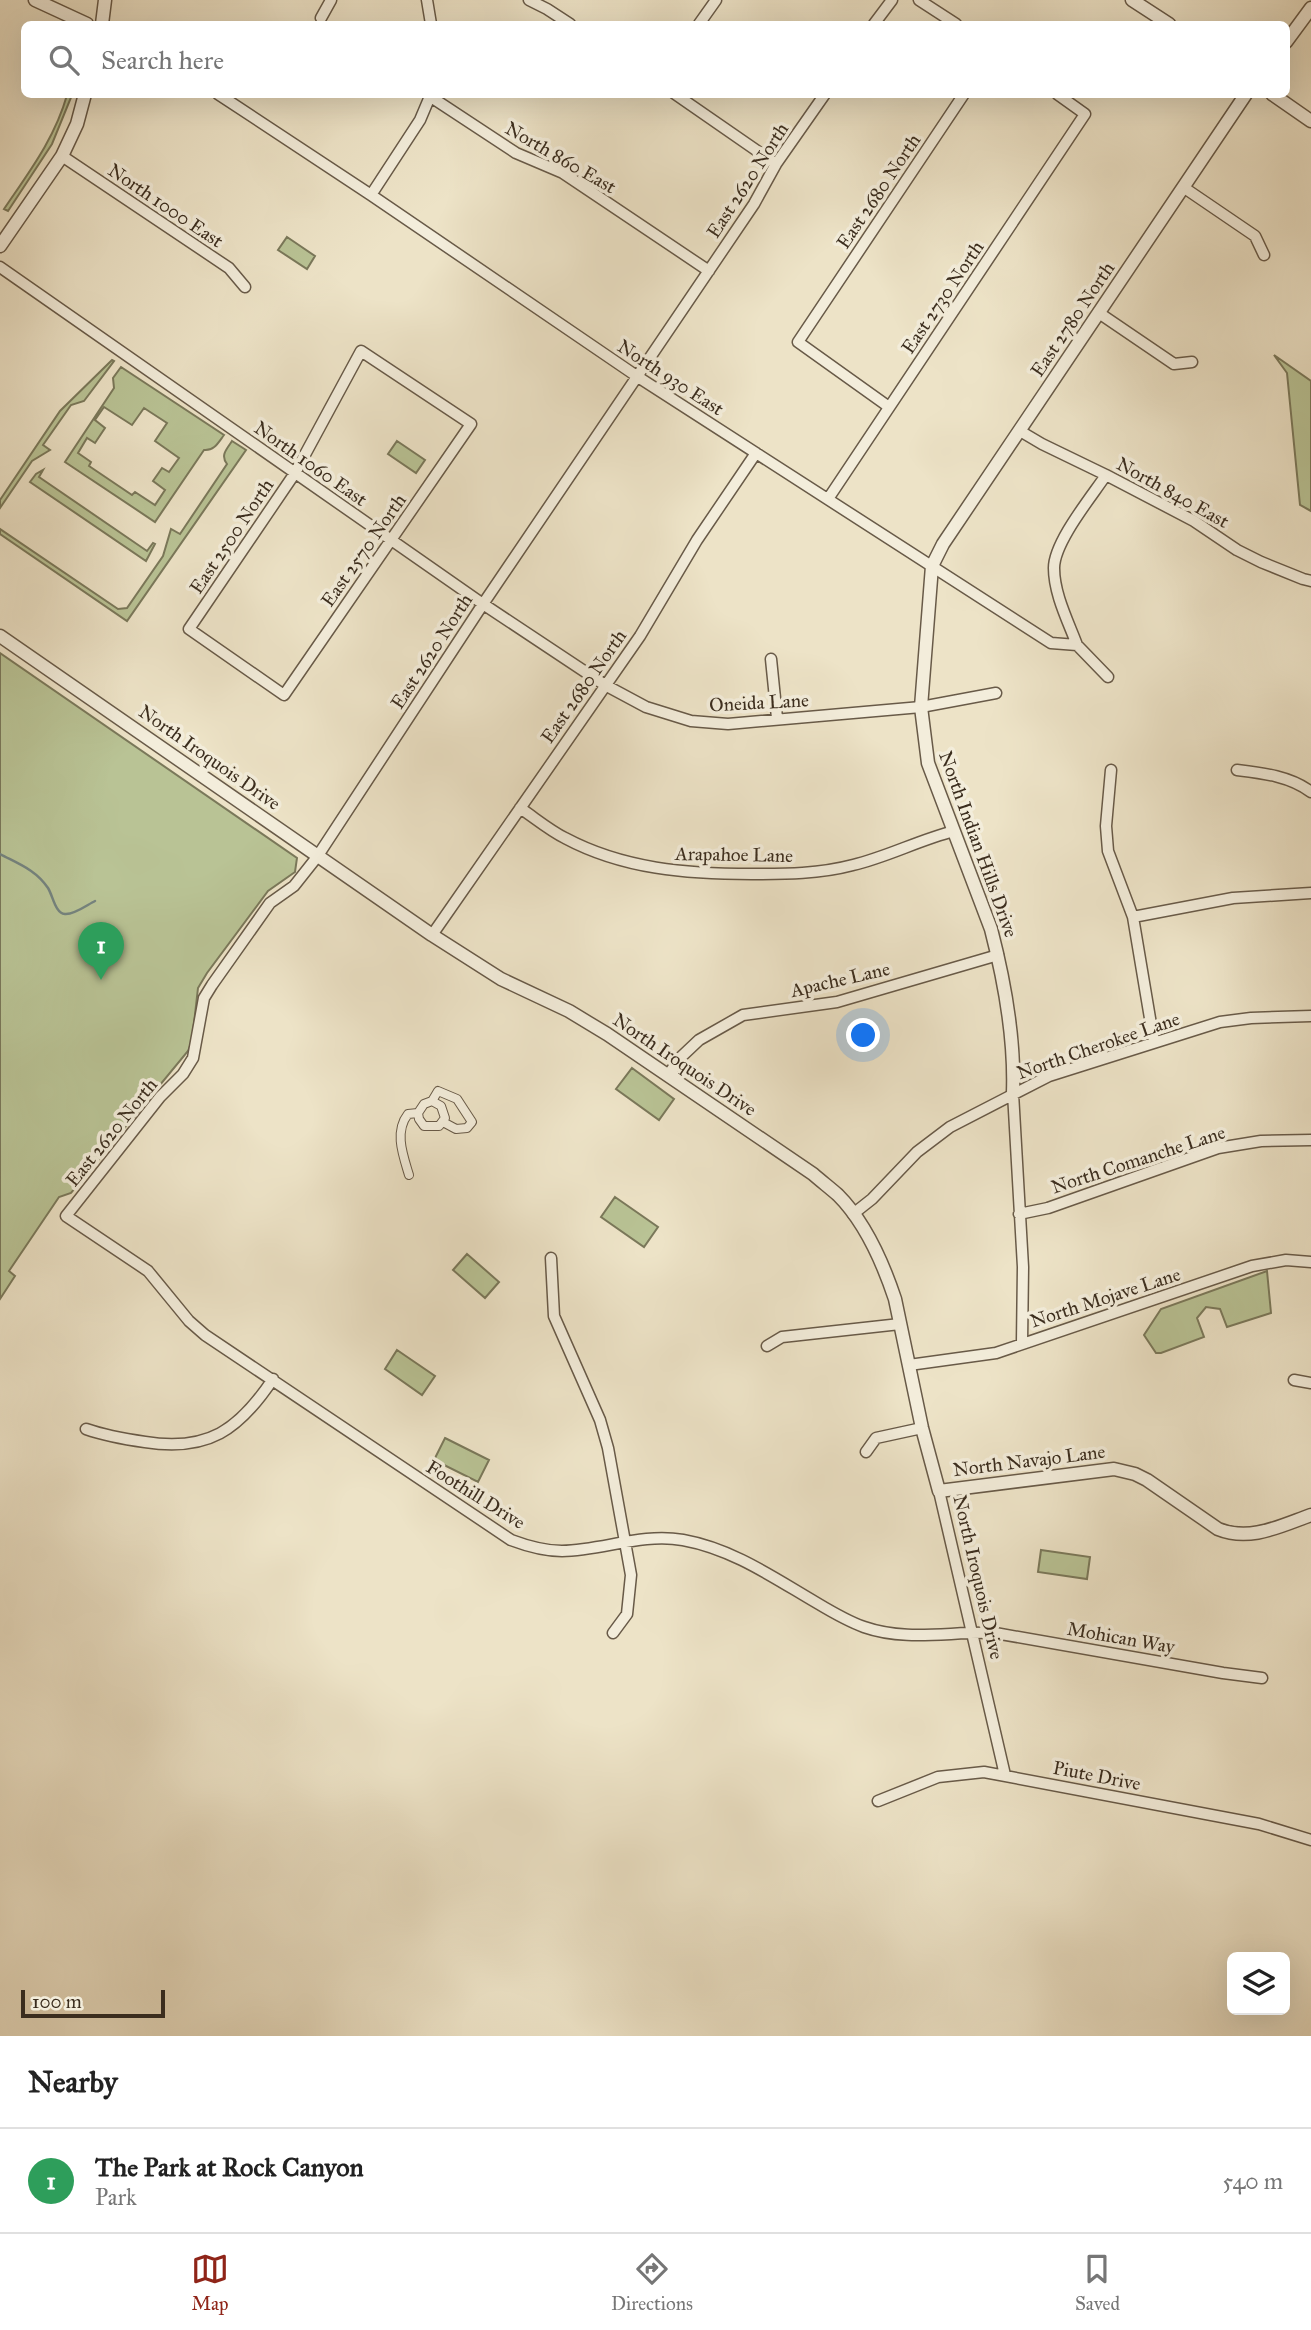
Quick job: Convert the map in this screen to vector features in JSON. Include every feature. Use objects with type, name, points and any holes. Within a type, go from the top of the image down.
[{"type":"street","points":[[35,0],[80,21]]},
{"type":"street","points":[[102,21],[105,0]]},
{"type":"street","points":[[320,18],[331,0]]},
{"type":"street","points":[[427,0],[430,21]]},
{"type":"street","points":[[529,0],[565,21]]},
{"type":"street","points":[[701,21],[716,0]]},
{"type":"street","points":[[876,21],[892,0]]},
{"type":"street","points":[[919,0],[951,21]]},
{"type":"street","points":[[1132,0],[1164,21]]},
{"type":"street","points":[[1290,37],[1311,8]]},
{"type":"street","points":[[0,246],[62,156],[77,124],[84,98]]},
{"type":"street","name":"North 930 East","points":[[224,98],[638,377],[1051,643],[1077,645]]},
{"type":"street","points":[[370,195],[420,120],[430,98]]},
{"type":"street","name":"North 860 East","points":[[434,98],[516,153],[563,173],[709,271]]},
{"type":"street","points":[[682,98],[776,164]]},
{"type":"street","name":"East 2620 North","points":[[66,1216],[160,1097],[183,1074],[193,1058],[204,998],[212,985],[270,903],[294,886],[317,856],[822,98]]},
{"type":"street","name":"East 2680 North","points":[[889,407],[797,342],[961,98]]},
{"type":"street","name":"East 2730 North","points":[[828,499],[1085,114],[1063,98]]},
{"type":"street","name":"East 2780 North","points":[[932,566],[943,544],[1243,98]]},
{"type":"street","points":[[1278,98],[1311,121]]},
{"type":"street","name":"North 1000 East","points":[[62,156],[229,268],[244,287]]},
{"type":"street","points":[[1183,187],[1255,236],[1264,255]]},
{"type":"street","name":"North 1060 East","points":[[0,267],[391,541],[605,685]]},
{"type":"street","points":[[1098,313],[1174,364],[1192,362]]},
{"type":"street","name":"East 2500 North","points":[[284,695],[189,629],[295,473],[361,351],[471,424]]},
{"type":"street","name":"East 2570 North","points":[[284,695],[471,424]]},
{"type":"street","name":"North 840 East","points":[[1020,431],[1194,521],[1250,556],[1311,580]]},
{"type":"street","name":"East 2680 North","points":[[432,935],[640,636],[697,540],[756,453]]},
{"type":"street","points":[[1107,474],[1061,542],[1054,564],[1060,600],[1077,645],[1108,677]]},
{"type":"street","name":"North Indian Hills Drive","points":[[932,566],[921,707],[928,763],[991,929],[1005,986],[1012,1046],[1023,1267],[1022,1343]]},
{"type":"street","name":"North Iroquois Drive","points":[[0,636],[432,935],[501,979],[588,1023],[813,1174],[839,1196],[873,1247],[889,1282],[1005,1775]]},
{"type":"street","points":[[771,659],[777,718]]},
{"type":"street","name":"Oneida Lane","points":[[605,685],[646,706],[691,721],[728,724],[921,707],[996,693]]},
{"type":"street","points":[[1111,770],[1106,826],[1108,851],[1133,917],[1154,1042]]},
{"type":"street","points":[[1237,770],[1295,782],[1311,792]]},
{"type":"street","name":"Arapahoe Lane","points":[[520,808],[563,837],[605,855],[658,869],[688,873],[798,873],[839,869],[954,831]]},
{"type":"street","points":[[1133,917],[1233,898],[1311,893]]},
{"type":"street","name":"Apache Lane","points":[[668,1075],[681,1057],[699,1040],[743,1015],[837,1002],[998,954]]},
{"type":"street","name":"North Cherokee Lane","points":[[853,1214],[872,1199],[917,1152],[950,1127],[1049,1076],[1220,1022],[1311,1016]]},
{"type":"street","points":[[438,1091],[457,1098],[472,1122],[467,1128],[456,1129],[443,1122],[433,1127],[424,1126],[418,1113],[424,1104],[432,1101],[438,1091]]},
{"type":"street","points":[[432,1101],[441,1106],[444,1113],[443,1122]]},
{"type":"street","points":[[409,1175],[402,1150],[401,1130],[408,1114],[418,1113]]},
{"type":"street","name":"North Comanche Lane","points":[[1019,1214],[1048,1208],[1219,1149],[1261,1141],[1311,1140]]},
{"type":"street","name":"Foothill Drive","points":[[66,1216],[148,1272],[189,1321],[205,1335],[511,1540],[540,1549],[559,1551],[625,1540],[665,1538],[699,1544],[749,1563],[846,1620],[878,1632],[917,1636],[973,1632]]},
{"type":"street","points":[[551,1258],[554,1316],[600,1420],[608,1448],[631,1575],[626,1614],[613,1633]]},
{"type":"street","name":"North Mojave Lane","points":[[909,1365],[996,1353],[1252,1266],[1286,1260],[1311,1262]]},
{"type":"street","points":[[767,1346],[782,1337],[900,1324]]},
{"type":"street","points":[[86,1429],[108,1437],[169,1446],[194,1443],[224,1432],[245,1416],[257,1404],[273,1380]]},
{"type":"street","points":[[1294,1380],[1311,1383]]},
{"type":"street","points":[[866,1452],[876,1438],[922,1429]]},
{"type":"street","name":"North Navajo Lane","points":[[939,1490],[1114,1469],[1147,1480],[1218,1529],[1228,1533],[1260,1533],[1311,1515]]},
{"type":"street","name":"Mohican Way","points":[[973,1632],[995,1633],[1262,1678]]},
{"type":"street","name":"Piute Drive","points":[[878,1801],[938,1777],[985,1772],[1259,1824],[1311,1840]]},
{"type":"green space","points":[[66,98],[71,98],[52,144],[8,211],[4,209],[32,168]]},
{"type":"green space","points":[[287,237],[315,256],[307,269],[278,250]]},
{"type":"green space","points":[[1274,355],[1311,381],[1311,511],[1300,505],[1287,373]]},
{"type":"green space","points":[[114,361],[84,401],[71,405],[43,445],[50,450],[32,461],[0,508],[0,500],[60,411]]},
{"type":"green space","points":[[121,367],[224,435],[213,448],[204,450],[155,522],[65,462],[114,388],[113,378]],"holes":[[[104,407],[132,425],[144,408],[167,423],[155,441],[179,458],[169,472],[162,468],[153,481],[165,490],[155,505],[135,492],[132,495],[89,466],[91,462],[78,453],[87,438],[95,443],[105,428],[95,420]]]},
{"type":"green space","points":[[232,441],[246,450],[127,621],[0,534],[0,529],[118,609],[127,608],[163,556],[171,529],[180,534],[227,464],[224,455]]},
{"type":"green space","points":[[397,441],[425,460],[416,473],[388,454]]},
{"type":"green space","points":[[43,470],[39,477],[147,551],[155,544],[146,561],[30,482]]},
{"type":"green space","points":[[0,653],[297,858],[295,872],[268,891],[198,988],[192,1041],[188,1051],[71,1193],[59,1197],[9,1271],[15,1276],[0,1299]]},
{"type":"green space","points":[[632,1068],[674,1099],[659,1120],[616,1089]]},
{"type":"green space","points":[[615,1197],[658,1227],[644,1247],[601,1217]]},
{"type":"green space","points":[[467,1254],[499,1282],[485,1298],[453,1270]]},
{"type":"green space","points":[[1267,1271],[1271,1313],[1227,1327],[1220,1309],[1206,1307],[1197,1318],[1204,1337],[1161,1353],[1156,1353],[1144,1335],[1161,1309]]},
{"type":"green space","points":[[397,1350],[435,1376],[422,1395],[385,1369]]},
{"type":"green space","points":[[445,1438],[489,1460],[478,1482],[434,1460]]},
{"type":"green space","points":[[1041,1550],[1090,1557],[1087,1579],[1038,1572]]},
{"type":"waterway","points":[[0,854],[38,876],[62,913],[72,913],[95,901]]},
{"type":"place","name":"The Park at Rock Canyon","points":[[101,980]]}]
